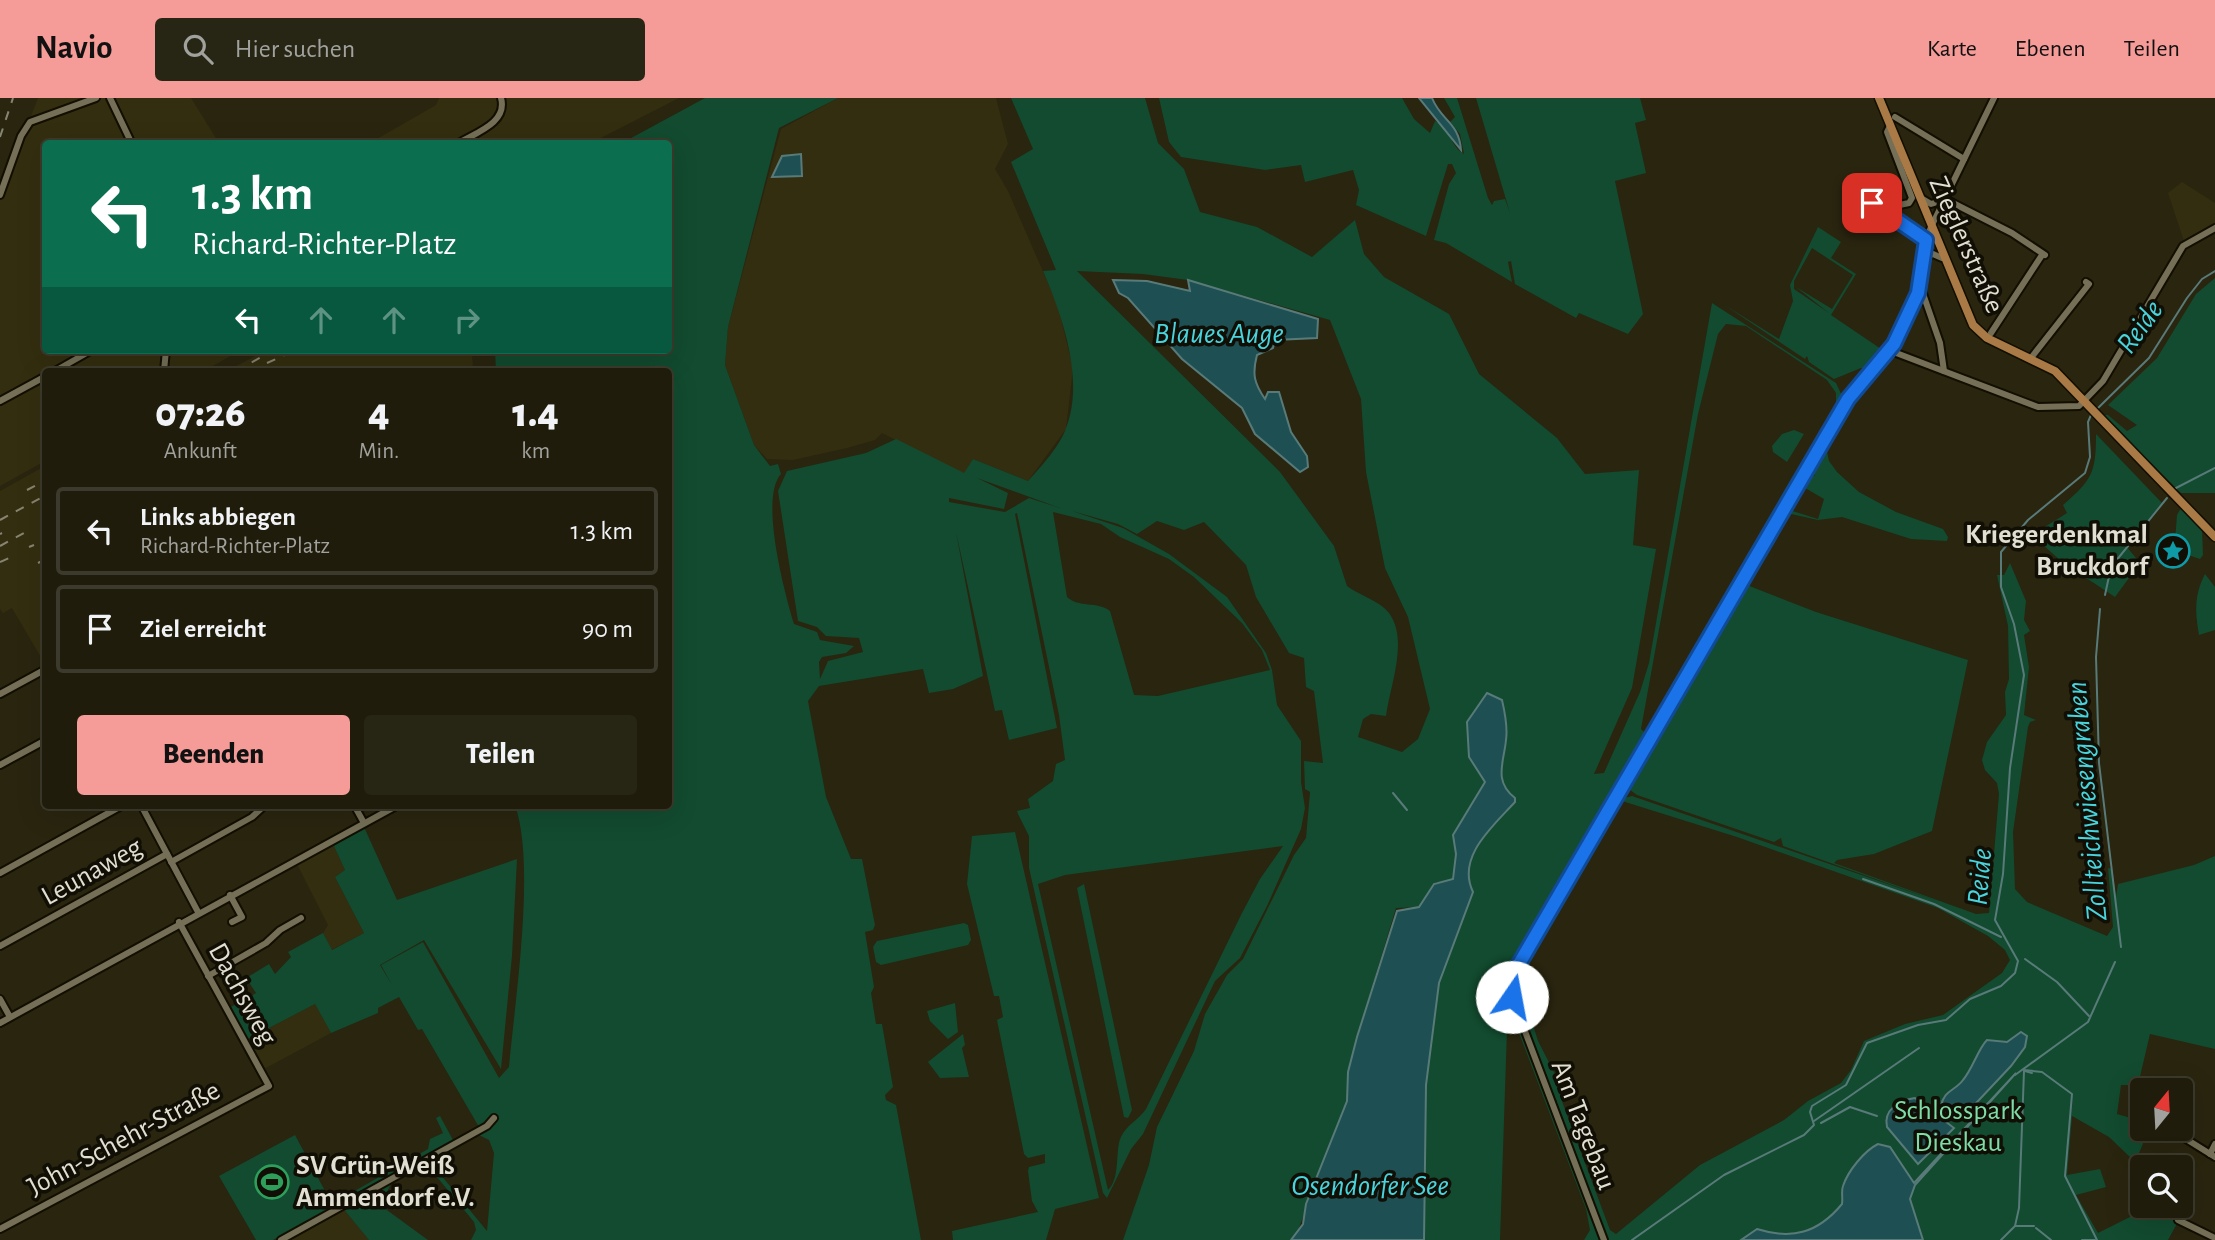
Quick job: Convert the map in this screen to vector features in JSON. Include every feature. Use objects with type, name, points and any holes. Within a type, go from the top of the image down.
[{"type":"main road","name":"Zieglerstraße","points":[[1879,98],[1916,197],[1931,227],[1965,313],[1977,330],[1991,341],[2055,371],[2215,537]]},
{"type":"street","points":[[0,195],[23,131],[40,117],[96,98]]},
{"type":"street","points":[[110,98],[130,140]]},
{"type":"street","points":[[464,140],[496,121],[501,114],[501,98]]},
{"type":"street","name":"Am Tagebau","points":[[1604,1240],[1512,997],[1511,982],[1608,807],[1843,408],[1856,387],[1891,351],[1920,285],[1926,240],[1931,227],[1994,98]]},
{"type":"street","points":[[1895,117],[1964,159]]},
{"type":"street","points":[[1881,209],[1909,203],[1916,197],[1931,204],[1944,200],[2012,233],[2043,255],[1990,333]]},
{"type":"street","points":[[1872,203],[1926,240]]},
{"type":"street","points":[[1891,351],[2038,407],[2061,409],[2079,406],[2103,381],[2183,246],[2215,228]]},
{"type":"street","points":[[1923,258],[1933,254],[1942,258]]},
{"type":"street","points":[[2031,358],[2089,284],[2086,282]]},
{"type":"street","points":[[1920,285],[1940,342],[1944,371]]},
{"type":"street","points":[[60,368],[85,354]]},
{"type":"street","points":[[0,401],[42,378]]},
{"type":"street","points":[[0,694],[42,670]]},
{"type":"street","points":[[0,765],[42,742]]},
{"type":"street","points":[[0,873],[116,809]]},
{"type":"street","points":[[144,809],[198,912]]},
{"type":"street","name":"Leunaweg","points":[[171,862],[252,817],[261,809]]},
{"type":"street","points":[[356,809],[364,823]]},
{"type":"street","points":[[0,1023],[179,922],[390,809]]},
{"type":"street","name":"Leunaweg","points":[[0,946],[167,854]]},
{"type":"street","points":[[230,895],[242,917],[232,922]]},
{"type":"street","points":[[208,976],[266,943],[280,930],[302,918]]},
{"type":"street","name":"Dachsweg","points":[[179,922],[269,1086]]},
{"type":"street","points":[[0,999],[10,1017]]},
{"type":"street","name":"John-Schehr-Straße","points":[[0,1229],[269,1086]]},
{"type":"street","points":[[281,1240],[486,1126],[494,1118]]},
{"type":"street","points":[[2189,1141],[2212,1156],[2215,1144]]},
{"type":"street","points":[[2178,1220],[2215,1238]]},
{"type":"shaded area","points":[[38,98],[191,98],[217,140],[42,140],[42,354],[234,354],[209,368],[42,368],[42,463],[0,486],[0,197]]},
{"type":"shaded area","points":[[439,98],[679,98],[597,140],[375,140],[436,105]]},
{"type":"shaded area","points":[[838,98],[996,98],[1008,144],[995,169],[1008,191],[1058,306],[1073,368],[1066,429],[1028,481],[973,459],[964,474],[882,433],[875,440],[793,460],[767,459],[754,445],[725,365],[728,327],[781,129]]},
{"type":"shaded area","points":[[2182,182],[2215,203],[2215,225],[2184,241],[2168,193]]},
{"type":"shaded area","points":[[259,354],[472,354],[473,368],[233,368]]},
{"type":"shaded area","points":[[42,468],[42,659],[12,608],[3,613],[0,609],[0,491]]},
{"type":"shaded area","points":[[333,844],[345,870],[335,877],[364,933],[331,950],[323,933],[328,925],[296,862]]},
{"type":"shaded area","points":[[315,1004],[331,1033],[264,1069],[248,1039]]},
{"type":"shaded area","points":[[341,1206],[369,1240],[281,1240]]},
{"type":"green space","points":[[705,98],[838,98],[779,128],[728,327],[725,365],[754,445],[770,466],[778,464],[781,474],[775,486],[772,503],[773,524],[780,570],[794,624],[817,632],[820,640],[854,646],[846,653],[822,657],[819,662],[820,679],[828,661],[863,652],[859,638],[826,636],[817,627],[798,621],[778,491],[787,471],[866,453],[896,439],[964,473],[973,459],[1028,481],[1055,449],[1063,435],[1071,409],[1073,389],[1064,327],[1043,271],[1056,270],[1011,162],[1033,149],[1011,98],[1145,98],[1158,143],[1184,169],[1200,212],[1257,227],[1312,257],[1355,220],[1364,254],[1384,277],[1449,314],[1479,374],[1557,438],[1585,474],[1639,470],[1633,545],[1656,549],[1632,688],[1594,774],[1604,773],[1640,692],[1649,663],[1712,303],[1836,383],[1844,400],[1634,757],[1509,984],[1601,1240],[1584,1240],[1590,1230],[1586,1209],[1516,1025],[1511,1021],[1507,1030],[1500,1240],[1422,1240],[1425,1084],[1439,982],[1473,892],[1469,867],[1473,854],[1479,843],[1515,802],[1515,798],[1507,790],[1501,772],[1506,722],[1470,750],[1488,785],[1459,828],[1453,882],[1436,882],[1423,907],[1396,908],[1348,1072],[1347,1101],[1297,1233],[1291,1240],[1123,1240],[1149,1165],[1157,1127],[1194,1051],[1205,1014],[1227,975],[1243,959],[1294,855],[1306,838],[1310,792],[1305,789],[1304,761],[1323,763],[1314,691],[1306,687],[1304,658],[1289,653],[1256,597],[1246,565],[1204,522],[1184,530],[1157,521],[1137,534],[1118,524],[1072,511],[1123,528],[1169,554],[1227,597],[1266,653],[1272,670],[1277,705],[1301,741],[1301,782],[1305,808],[1301,829],[1267,906],[1240,958],[1215,981],[1143,1134],[1131,1149],[1107,1198],[1103,1193],[1029,868],[1029,836],[1017,811],[1030,808],[1028,799],[1053,781],[1056,764],[1065,760],[1059,715],[1017,513],[1015,514],[1057,728],[1009,740],[1002,710],[995,711],[956,532],[983,676],[953,689],[929,693],[923,669],[819,686],[808,701],[826,797],[851,859],[862,859],[875,925],[873,930],[865,932],[874,987],[871,993],[876,1024],[882,1024],[893,1087],[885,1095],[886,1100],[896,1105],[921,1240],[471,1240],[476,1230],[474,1222],[425,1166],[391,1184],[380,1205],[428,1240],[369,1240],[341,1206],[335,1209],[333,1207],[273,1240],[256,1240],[219,1176],[295,1135],[332,1204],[428,1149],[430,1139],[443,1133],[436,1118],[440,1116],[453,1140],[479,1127],[422,1029],[418,1030],[399,997],[378,1008],[378,1013],[331,1033],[315,1004],[248,1039],[229,1008],[256,993],[246,978],[269,964],[275,974],[291,957],[288,952],[323,933],[332,950],[364,933],[335,877],[345,870],[333,844],[364,827],[397,900],[517,859],[512,956],[501,1069],[424,940],[380,965],[392,985],[381,965],[423,942],[499,1078],[509,1067],[522,933],[524,862],[516,809],[672,809],[672,368],[496,368],[495,354],[672,354],[672,140],[628,140]],"holes":[[[1077,271],[1143,274],[1188,280],[1330,320],[1361,399],[1366,472],[1385,568],[1408,617],[1430,709],[1418,739],[1402,752],[1358,737],[1363,719],[1371,714],[1386,716],[1398,650],[1395,624],[1389,613],[1375,601],[1347,586],[1334,546],[1280,472]],[[1726,324],[1746,326],[1827,380],[1836,393],[1836,408],[1649,729],[1644,732],[1641,729],[1698,414],[1718,334]],[[977,478],[1060,508],[1029,498],[1005,512],[949,502],[949,498],[1004,509],[1008,493]],[[1053,512],[1101,524],[1120,537],[1169,559],[1194,577],[1242,623],[1262,650],[1270,670],[1158,696],[1134,695],[1110,611],[1067,597]],[[1283,846],[1260,879],[1242,913],[1146,1109],[1121,1137],[1116,1175],[1108,1190],[1038,884],[1065,875]],[[479,1135],[489,1140],[494,1153],[487,1231],[431,1163]]]},
{"type":"green space","points":[[1159,98],[1402,98],[1414,119],[1430,133],[1435,121],[1440,124],[1464,154],[1460,134],[1450,122],[1455,117],[1444,98],[1457,98],[1488,198],[1492,205],[1494,201],[1505,199],[1510,213],[1476,98],[1640,98],[1646,120],[1635,123],[1646,173],[1615,181],[1643,314],[1628,334],[1579,313],[1576,318],[1515,284],[1511,261],[1508,262],[1512,282],[1446,243],[1434,240],[1449,184],[1456,173],[1452,164],[1448,164],[1426,236],[1356,205],[1359,190],[1353,170],[1305,182],[1301,165],[1265,170],[1181,157],[1169,142]]},
{"type":"green space","points":[[1818,227],[1841,242],[1831,258],[1856,274],[1831,315],[1887,353],[1871,369],[1861,368],[1834,379],[1809,362],[1807,356],[1805,359],[1723,304],[1779,339],[1793,301],[1790,285]],"holes":[[[1812,248],[1853,275],[1832,309],[1796,287],[1829,313],[1794,289],[1794,281]]]},
{"type":"green space","points":[[2215,278],[2215,493],[2181,493],[2103,415],[2108,415],[2127,431],[2137,425],[2108,405],[2157,358],[2196,294]]},
{"type":"green space","points":[[1794,430],[1804,434],[1787,462],[1773,452],[1772,446],[1782,434]]},
{"type":"green space","points":[[2096,434],[2162,503],[2126,546],[2140,563],[2115,597],[2062,562],[2032,535],[2067,513],[2063,505],[2086,482],[2093,467]]},
{"type":"green space","name":"Schlosspark Dieskau","points":[[1825,442],[1829,461],[1859,492],[1896,512],[1943,529],[1948,537],[1947,541],[1911,539],[1842,517],[1818,520],[1791,514],[1782,521],[1747,585],[1816,612],[1968,660],[1932,831],[1874,854],[1837,860],[1834,863],[1976,914],[1989,913],[1999,794],[1997,783],[1985,770],[1982,760],[1987,742],[2006,715],[2005,692],[2009,679],[2008,626],[1997,575],[2004,575],[2010,563],[2026,601],[2024,620],[2030,631],[2024,635],[2029,667],[2024,715],[2036,720],[2030,722],[2028,727],[2013,832],[2015,889],[2027,902],[2107,936],[2113,927],[2108,868],[2112,869],[2116,897],[2118,884],[2194,865],[2215,856],[2215,1049],[2150,1034],[2140,1078],[2130,1078],[2130,1085],[2121,1085],[2117,1114],[2130,1118],[2130,1141],[2144,1141],[2138,1155],[2130,1157],[2109,1137],[2072,1116],[2067,1175],[2100,1169],[2106,1187],[2076,1195],[2098,1233],[2130,1217],[2180,1218],[2168,1240],[1606,1240],[1515,991],[1517,977],[1615,800],[1632,796],[1940,902],[1783,846],[1781,838],[1774,842],[1637,795],[1626,787],[1627,780],[1732,601],[1743,595],[1745,579],[1786,509],[1818,519],[1824,499],[1800,485],[1805,474],[1815,476],[1810,469]],"holes":[[[1622,801],[1737,837],[1938,908],[1988,936],[2005,950],[2010,960],[2002,973],[1943,1015],[1905,1024],[1864,1041],[1851,1070],[1841,1083],[1808,1101],[1784,1120],[1700,1165],[1616,1234],[1610,1230],[1563,1104],[1555,1074],[1538,1041],[1522,989],[1526,966]]]},
{"type":"green space","points":[[2181,508],[2202,530],[2203,555],[2200,559],[2188,555],[2175,541],[2177,515]]},
{"type":"green space","points":[[2205,574],[2215,587],[2215,630],[2199,635],[2196,604]]},
{"type":"green space","points":[[1015,832],[1099,1198],[1055,1209],[1046,1240],[953,1240],[952,1231],[1038,1212],[1032,1201],[1028,1171],[1029,1167],[1045,1163],[1045,1154],[1028,1158],[1024,1154],[997,1020],[1003,1017],[999,996],[994,996],[967,884],[972,836]]},
{"type":"green space","points":[[1084,884],[1132,1110],[1128,1118],[1124,1117],[1077,888]]},
{"type":"green space","points":[[964,923],[968,925],[971,940],[968,945],[881,965],[876,962],[873,947],[877,941]]},
{"type":"green space","points":[[955,1003],[958,1032],[948,1039],[930,1021],[927,1011]]},
{"type":"green space","points":[[963,1034],[965,1045],[962,1048],[969,1077],[940,1078],[928,1062]]},
{"type":"water","points":[[1419,98],[1432,98],[1457,133],[1461,150]]},
{"type":"water","points":[[801,154],[802,176],[772,177],[782,156]]},
{"type":"water","name":"Blaues Auge","points":[[1113,280],[1147,281],[1190,291],[1188,280],[1318,319],[1317,338],[1275,340],[1273,348],[1257,355],[1255,368],[1256,383],[1265,399],[1268,392],[1279,392],[1291,432],[1307,456],[1308,467],[1300,472],[1255,434],[1242,408],[1182,359],[1128,298],[1119,293]]},
{"type":"water","name":"Osendorfer See","points":[[1487,693],[1502,700],[1507,730],[1501,771],[1504,785],[1515,798],[1515,802],[1479,843],[1473,854],[1469,879],[1473,892],[1439,983],[1426,1085],[1424,1240],[1291,1240],[1303,1224],[1306,1204],[1347,1101],[1348,1072],[1357,1037],[1397,911],[1419,907],[1434,884],[1453,879],[1456,854],[1453,835],[1485,782],[1469,757],[1467,722]]},
{"type":"water","points":[[2021,1032],[2027,1036],[2025,1047],[2011,1066],[1963,1117],[1947,1116],[1941,1106],[1945,1097],[1963,1080],[1987,1040],[2007,1042]]},
{"type":"water","points":[[2016,1073],[1915,1185],[1910,1199],[1923,1240],[1741,1240],[1757,1229],[1793,1234],[1804,1232],[1824,1222],[1842,1204],[1843,1186],[1853,1168],[1867,1151],[1878,1144],[1890,1147],[1914,1183]]},
{"type":"water","points":[[1915,1098],[1954,1128],[1918,1164],[1887,1127],[1886,1121],[1894,1107]]},
{"type":"waterway","name":"Reide","points":[[2098,408],[2149,358],[2187,298],[2202,279],[2215,271]]},
{"type":"waterway","name":"Reide","points":[[1632,1240],[1724,1175],[1804,1135],[1814,1125],[1810,1112],[1812,1106],[1846,1085],[1867,1043],[1918,1025],[1946,1020],[1970,999],[2001,986],[2015,973],[2018,961],[1995,920],[2003,874],[2010,768],[2024,675],[2014,624],[2001,587],[2001,552],[2028,520],[2085,473],[2090,457],[2088,422],[2091,415]]},
{"type":"waterway","name":"Zollteichwiesengraben","points":[[2176,488],[2215,468]]},
{"type":"waterway","name":"Zollteichwiesengraben","points":[[2105,595],[2111,567],[2167,498]]},
{"type":"waterway","name":"Zollteichwiesengraben","points":[[2100,609],[2096,657],[2099,763],[2121,947]]},
{"type":"waterway","points":[[1393,793],[1407,810]]},
{"type":"waterway","points":[[1863,879],[1934,904],[2001,937]]},
{"type":"waterway","points":[[2025,959],[2057,982],[2089,1016]]},
{"type":"waterway","name":"Zollteichwiesengraben","points":[[2015,1075],[2088,1022],[2115,962]]},
{"type":"waterway","points":[[1814,1121],[1919,1048]]},
{"type":"waterway","points":[[2024,1070],[2042,1072],[2072,1094],[2065,1176],[2097,1240]]},
{"type":"waterway","points":[[2001,1240],[2015,1226],[2019,1208],[2024,1071]]},
{"type":"waterway","points":[[2025,1071],[2032,1073]]},
{"type":"waterway","points":[[1821,1123],[1850,1107],[1877,1116]]},
{"type":"waterway","points":[[2015,1226],[2034,1226]]},
{"type":"waterway","points":[[2036,1228],[2051,1240]]},
{"type":"waterway","points":[[2082,1240],[2095,1240]]},
{"type":"railway","points":[[0,137],[13,98]]},
{"type":"railway","points":[[241,368],[267,354]]},
{"type":"railway","points":[[267,363],[287,354]]},
{"type":"railway","points":[[27,490],[42,482]]},
{"type":"railway","points":[[0,520],[42,497]]},
{"type":"railway","points":[[0,546],[26,532]]},
{"type":"railway","points":[[29,547],[34,545]]},
{"type":"railway","points":[[0,562],[16,555]]},
{"type":"railway","points":[[38,563],[42,561]]},
{"type":"place","name":"Kriegerdenkmal Bruckdorf","points":[[2173,551]]},
{"type":"place","name":"SV Grün-Weiß Ammendorf e.V.","points":[[272,1182]]},
{"type":"route","points":[[1512,997],[1511,982],[1519,964],[1618,790],[1848,399],[1891,351],[1918,293],[1926,240],[1872,203]]}]
